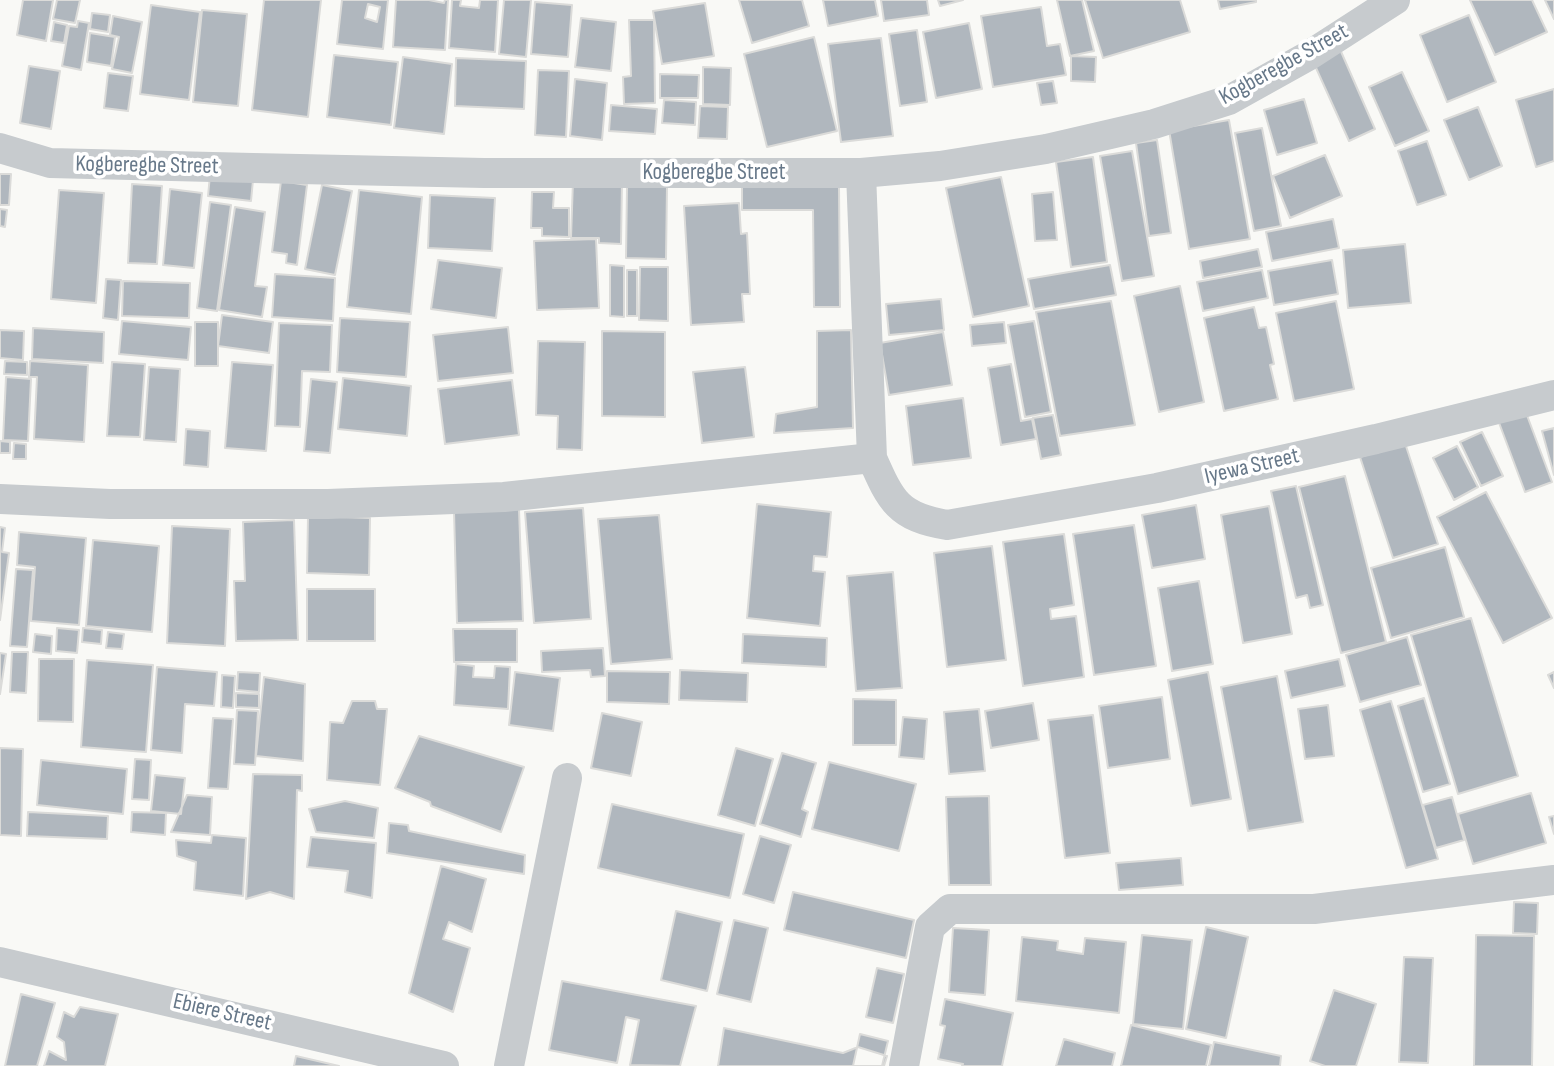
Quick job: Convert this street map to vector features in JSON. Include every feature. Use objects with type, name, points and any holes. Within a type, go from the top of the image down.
[{"type":"street","name":"Kogberegbe Street","points":[[0,148],[50,163],[484,173],[861,173],[940,166],[1046,149],[1154,124],[1229,100],[1308,56],[1395,0]]},
{"type":"street","points":[[0,499],[110,504],[328,504],[504,497],[873,457],[861,173]]},
{"type":"street","name":"Iyewa Street","points":[[873,457],[886,489],[903,510],[925,521],[947,525],[1157,488],[1376,439],[1554,395]]},
{"type":"street","points":[[509,1066],[567,778]]},
{"type":"street","points":[[904,1066],[930,926],[950,909],[1314,909],[1554,880]]},
{"type":"street","name":"Ebiere Street","points":[[0,962],[444,1066]]},
{"type":"building","points":[[23,0],[53,0],[46,41],[17,35]]},
{"type":"building","points":[[57,0],[80,0],[75,23],[53,19]]},
{"type":"building","points":[[264,0],[321,0],[308,117],[252,110]]},
{"type":"building","points":[[342,0],[388,0],[383,49],[337,44]],"holes":[[[368,4],[380,7],[377,22],[365,18]]]},
{"type":"building","points":[[396,0],[444,3],[448,0],[445,50],[393,47]]},
{"type":"building","points":[[452,0],[461,0],[460,6],[479,8],[480,0],[498,0],[495,52],[449,48]]},
{"type":"building","points":[[504,0],[531,0],[526,57],[499,54]]},
{"type":"building","points":[[739,0],[802,0],[809,26],[752,43]]},
{"type":"building","points":[[823,0],[875,0],[878,16],[828,26]]},
{"type":"building","points":[[881,0],[927,0],[929,15],[884,21]]},
{"type":"building","points":[[938,0],[963,0],[940,6]]},
{"type":"building","points":[[1057,0],[1082,0],[1094,51],[1070,56]]},
{"type":"building","points":[[1085,0],[1180,0],[1190,32],[1103,58]]},
{"type":"building","points":[[1218,0],[1256,0],[1256,2],[1220,9]]},
{"type":"building","points":[[1470,0],[1532,0],[1547,32],[1495,55]]},
{"type":"building","points":[[1545,0],[1554,0],[1554,19]]},
{"type":"building","points":[[535,2],[572,5],[568,57],[531,54]]},
{"type":"building","points":[[705,3],[714,56],[662,64],[653,11]]},
{"type":"building","points":[[151,5],[200,12],[189,100],[140,94]]},
{"type":"building","points":[[1041,7],[1047,46],[1060,44],[1066,75],[993,87],[981,16]]},
{"type":"building","points":[[202,10],[247,14],[238,106],[193,102]]},
{"type":"building","points":[[92,13],[110,15],[108,32],[90,29]]},
{"type":"building","points":[[1469,15],[1496,82],[1447,102],[1420,35]]},
{"type":"building","points":[[113,16],[142,22],[132,73],[112,69],[119,37],[110,35]]},
{"type":"building","points":[[581,18],[616,22],[611,71],[575,67]]},
{"type":"building","points":[[629,20],[654,20],[655,103],[624,104],[623,77],[631,76]]},
{"type":"building","points":[[78,21],[89,23],[81,70],[62,66],[69,26],[77,27]]},
{"type":"building","points":[[54,22],[67,25],[64,43],[51,41]]},
{"type":"building","points":[[969,23],[982,89],[936,98],[923,32]]},
{"type":"building","points":[[917,30],[927,102],[900,106],[889,34]]},
{"type":"building","points":[[90,33],[115,37],[111,66],[87,62]]},
{"type":"building","points":[[814,37],[837,131],[767,147],[744,54]]},
{"type":"building","points":[[881,38],[893,136],[841,142],[828,44]]},
{"type":"building","points":[[1339,47],[1375,129],[1349,141],[1312,59]]},
{"type":"building","points":[[334,55],[398,62],[391,125],[327,117]]},
{"type":"building","points":[[1071,56],[1096,57],[1095,82],[1071,81]]},
{"type":"building","points":[[403,57],[452,64],[444,134],[394,128]]},
{"type":"building","points":[[456,58],[526,61],[524,109],[455,106]]},
{"type":"building","points":[[29,66],[60,71],[51,129],[20,123]]},
{"type":"building","points":[[703,67],[731,68],[730,105],[703,104]]},
{"type":"building","points":[[538,70],[569,71],[566,137],[535,135]]},
{"type":"building","points":[[1402,72],[1429,131],[1395,146],[1369,87]]},
{"type":"building","points":[[108,73],[133,76],[128,111],[104,108]]},
{"type":"building","points":[[660,74],[699,75],[698,98],[660,98]]},
{"type":"building","points":[[575,79],[607,83],[602,140],[570,136]]},
{"type":"building","points":[[1053,81],[1057,103],[1041,105],[1037,83]]},
{"type":"building","points":[[1554,89],[1554,161],[1536,167],[1516,100]]},
{"type":"building","points":[[1304,99],[1317,143],[1277,155],[1264,110]]},
{"type":"building","points":[[664,100],[696,102],[695,125],[662,123]]},
{"type":"building","points":[[611,105],[657,109],[655,134],[609,131]]},
{"type":"building","points":[[700,106],[728,107],[727,139],[698,138]]},
{"type":"building","points":[[1478,107],[1502,166],[1469,180],[1444,120]]},
{"type":"building","points":[[1229,120],[1250,239],[1189,249],[1169,130]]},
{"type":"building","points":[[1262,128],[1281,226],[1254,231],[1235,133]]},
{"type":"building","points":[[1157,140],[1171,233],[1149,236],[1136,143]]},
{"type":"building","points":[[1427,141],[1446,195],[1417,205],[1398,151]]},
{"type":"building","points":[[1132,151],[1154,276],[1122,281],[1100,156]]},
{"type":"building","points":[[1325,155],[1342,196],[1290,218],[1273,176]]},
{"type":"building","points":[[1093,157],[1107,262],[1071,267],[1056,162]]},
{"type":"building","points":[[0,174],[11,174],[9,205],[0,205]]},
{"type":"building","points":[[210,175],[253,180],[251,201],[208,196]]},
{"type":"building","points":[[1001,177],[1029,306],[973,317],[946,188]]},
{"type":"building","points":[[573,180],[622,181],[621,244],[599,243],[599,238],[571,238]]},
{"type":"building","points":[[281,181],[307,185],[297,265],[286,263],[287,254],[272,252]]},
{"type":"building","points":[[132,184],[162,186],[157,264],[128,263]]},
{"type":"building","points":[[322,185],[352,191],[335,275],[305,269]]},
{"type":"building","points":[[839,185],[840,307],[814,307],[813,210],[742,210],[742,186]]},
{"type":"building","points":[[627,187],[667,187],[666,259],[626,258]]},
{"type":"building","points":[[170,189],[202,193],[194,268],[163,265]]},
{"type":"building","points":[[59,190],[104,193],[96,303],[51,299]]},
{"type":"building","points":[[359,190],[422,197],[411,314],[347,307]]},
{"type":"building","points":[[532,192],[554,192],[553,208],[569,208],[569,237],[542,236],[542,228],[531,228]]},
{"type":"building","points":[[1053,192],[1057,240],[1035,241],[1032,194]]},
{"type":"building","points":[[430,195],[495,198],[492,251],[428,248]]},
{"type":"building","points":[[210,202],[231,205],[217,311],[197,308]]},
{"type":"building","points":[[739,203],[741,234],[747,233],[750,294],[742,294],[744,322],[691,325],[684,206]]},
{"type":"building","points":[[235,207],[265,212],[255,286],[267,287],[262,317],[219,310]]},
{"type":"building","points":[[0,209],[7,210],[5,227],[0,226]]},
{"type":"building","points":[[1333,219],[1339,248],[1272,261],[1266,232]]},
{"type":"building","points":[[596,239],[599,308],[537,310],[534,241]]},
{"type":"building","points":[[1405,244],[1411,303],[1348,308],[1343,250]]},
{"type":"building","points":[[1258,249],[1262,267],[1203,278],[1200,261]]},
{"type":"building","points":[[438,260],[502,268],[496,318],[431,309]]},
{"type":"building","points":[[1332,260],[1338,294],[1274,305],[1268,271]]},
{"type":"building","points":[[610,265],[624,266],[624,317],[610,316]]},
{"type":"building","points":[[1110,265],[1116,295],[1034,309],[1028,279]]},
{"type":"building","points":[[640,267],[668,267],[668,321],[639,320]]},
{"type":"building","points":[[627,270],[637,270],[637,316],[627,316]]},
{"type":"building","points":[[1262,270],[1268,298],[1203,311],[1197,282]]},
{"type":"building","points":[[275,274],[335,278],[333,321],[272,317]]},
{"type":"building","points":[[106,279],[121,280],[118,320],[103,318]]},
{"type":"building","points":[[123,281],[190,283],[189,318],[122,316]]},
{"type":"building","points":[[1180,286],[1204,402],[1159,412],[1134,296]]},
{"type":"building","points":[[941,299],[944,330],[889,335],[886,304]]},
{"type":"building","points":[[1111,301],[1135,425],[1060,436],[1036,312]]},
{"type":"building","points":[[1336,301],[1354,389],[1294,401],[1276,313]]},
{"type":"building","points":[[1254,307],[1259,328],[1266,327],[1274,364],[1270,365],[1278,399],[1224,411],[1204,318]]},
{"type":"building","points":[[222,315],[273,322],[269,353],[218,346]]},
{"type":"building","points":[[340,318],[410,322],[406,377],[337,372]]},
{"type":"building","points":[[122,321],[191,327],[188,360],[119,354]]},
{"type":"building","points":[[1034,321],[1051,412],[1025,417],[1008,325]]},
{"type":"building","points":[[195,322],[218,322],[218,366],[195,366]]},
{"type":"building","points":[[1004,322],[1006,343],[972,346],[970,325]]},
{"type":"building","points":[[279,323],[332,325],[330,372],[302,371],[300,427],[275,426]]},
{"type":"building","points":[[508,327],[513,373],[438,381],[433,335]]},
{"type":"building","points":[[33,328],[104,332],[103,363],[32,359]]},
{"type":"building","points":[[0,330],[24,331],[23,360],[0,358]]},
{"type":"building","points":[[851,330],[853,428],[774,433],[776,414],[817,407],[817,331]]},
{"type":"building","points":[[602,331],[665,332],[665,417],[602,416]]},
{"type":"building","points":[[943,332],[952,385],[889,395],[880,343]]},
{"type":"building","points":[[538,341],[585,342],[582,450],[557,449],[558,416],[536,415]]},
{"type":"building","points":[[5,361],[27,362],[27,375],[4,374]]},
{"type":"building","points":[[30,361],[88,365],[84,442],[34,439],[37,377],[29,377]]},
{"type":"building","points":[[112,362],[145,364],[140,437],[107,436]]},
{"type":"building","points":[[232,362],[273,365],[266,451],[225,448]]},
{"type":"building","points":[[1011,364],[1021,421],[1032,419],[1036,439],[1001,445],[988,368]]},
{"type":"building","points":[[149,367],[180,369],[176,442],[144,440]]},
{"type":"building","points":[[745,367],[754,437],[702,443],[693,372]]},
{"type":"building","points":[[6,377],[31,379],[28,441],[3,440]]},
{"type":"building","points":[[343,378],[411,386],[407,436],[338,429]]},
{"type":"building","points":[[311,379],[337,382],[330,453],[304,451]]},
{"type":"building","points":[[512,380],[519,435],[445,444],[438,389]]},
{"type":"building","points":[[963,398],[971,458],[913,465],[906,406]]},
{"type":"building","points":[[1525,410],[1552,482],[1525,492],[1498,420]]},
{"type":"building","points":[[1053,415],[1061,455],[1041,459],[1033,418]]},
{"type":"building","points":[[1554,428],[1554,475],[1542,431]]},
{"type":"building","points":[[186,429],[210,431],[208,467],[184,465]]},
{"type":"building","points":[[1482,432],[1503,476],[1481,486],[1460,442]]},
{"type":"building","points":[[0,441],[10,442],[10,453],[0,453]]},
{"type":"building","points":[[14,443],[26,444],[26,459],[13,459]]},
{"type":"building","points":[[1405,443],[1438,544],[1393,558],[1360,457]]},
{"type":"building","points":[[1457,446],[1478,487],[1454,500],[1433,458]]},
{"type":"building","points":[[1345,476],[1386,642],[1341,653],[1299,487]]},
{"type":"building","points":[[1296,486],[1323,605],[1310,608],[1307,595],[1296,598],[1271,491]]},
{"type":"building","points":[[1486,492],[1552,618],[1503,643],[1437,517]]},
{"type":"building","points":[[757,504],[831,512],[827,557],[814,556],[813,571],[825,572],[820,626],[747,618]]},
{"type":"building","points":[[1196,505],[1205,559],[1152,568],[1142,515]]},
{"type":"building","points":[[1269,506],[1292,634],[1243,643],[1221,515]]},
{"type":"building","points":[[583,508],[591,619],[534,623],[525,512]]},
{"type":"building","points":[[519,509],[523,621],[457,623],[454,511]]},
{"type":"building","points":[[659,515],[672,659],[611,664],[598,519]]},
{"type":"building","points":[[308,516],[370,518],[369,575],[307,573]]},
{"type":"building","points":[[294,520],[298,640],[236,641],[234,581],[245,581],[243,522]]},
{"type":"building","points":[[1134,525],[1156,666],[1094,675],[1073,534]]},
{"type":"building","points":[[172,526],[230,529],[225,646],[167,643]]},
{"type":"building","points":[[0,527],[5,528],[2,552],[9,553],[0,620]]},
{"type":"building","points":[[19,532],[86,538],[79,625],[31,621],[35,567],[17,565]]},
{"type":"building","points":[[1064,534],[1074,605],[1050,609],[1051,619],[1076,616],[1084,677],[1023,686],[1003,542]]},
{"type":"building","points":[[93,540],[159,546],[152,632],[86,626]]},
{"type":"building","points":[[992,546],[1006,660],[947,667],[934,553]]},
{"type":"building","points":[[1445,547],[1464,617],[1391,638],[1371,568]]},
{"type":"building","points":[[16,569],[33,570],[27,647],[10,646]]},
{"type":"building","points":[[893,572],[902,688],[856,691],[847,576]]},
{"type":"building","points":[[1199,581],[1213,664],[1172,671],[1158,588]]},
{"type":"building","points":[[307,589],[375,589],[375,641],[307,641]]},
{"type":"building","points":[[1471,618],[1518,776],[1458,794],[1411,635]]},
{"type":"building","points":[[57,628],[79,630],[77,653],[56,651]]},
{"type":"building","points":[[83,628],[102,630],[101,644],[82,642]]},
{"type":"building","points":[[453,629],[517,629],[517,662],[454,662]]},
{"type":"building","points":[[108,632],[124,634],[122,649],[106,648]]},
{"type":"building","points":[[35,634],[52,636],[51,654],[33,652]]},
{"type":"building","points":[[743,634],[827,638],[826,667],[742,663]]},
{"type":"building","points":[[1407,637],[1421,685],[1360,702],[1346,655]]},
{"type":"building","points":[[603,648],[605,676],[591,677],[590,670],[542,672],[541,651]]},
{"type":"building","points":[[12,652],[28,652],[26,693],[10,692]]},
{"type":"building","points":[[0,653],[6,654],[0,694]]},
{"type":"building","points":[[39,659],[74,659],[73,722],[38,721]]},
{"type":"building","points":[[1339,659],[1345,686],[1291,698],[1285,671]]},
{"type":"building","points":[[87,660],[153,665],[146,752],[81,747]]},
{"type":"building","points":[[456,664],[474,666],[473,677],[494,678],[495,666],[510,667],[508,709],[454,705]]},
{"type":"building","points":[[157,667],[217,672],[214,706],[185,704],[182,753],[151,750]]},
{"type":"building","points":[[680,670],[748,673],[747,702],[679,700]]},
{"type":"building","points":[[607,671],[670,672],[669,704],[607,702]]},
{"type":"building","points":[[238,672],[260,673],[259,692],[237,690]]},
{"type":"building","points":[[515,672],[560,678],[553,731],[509,725]]},
{"type":"building","points":[[1208,672],[1231,799],[1191,806],[1168,680]]},
{"type":"building","points":[[1554,672],[1554,688],[1548,675]]},
{"type":"building","points":[[222,675],[235,676],[233,708],[221,707]]},
{"type":"building","points":[[1277,676],[1303,822],[1248,831],[1221,687]]},
{"type":"building","points":[[264,677],[305,684],[303,761],[256,756]]},
{"type":"building","points":[[236,693],[259,694],[259,708],[236,707]]},
{"type":"building","points":[[1162,697],[1170,759],[1108,768],[1099,706]]},
{"type":"building","points":[[1424,698],[1450,784],[1423,792],[1398,706]]},
{"type":"building","points":[[853,699],[896,700],[896,745],[853,745]]},
{"type":"building","points":[[352,701],[375,701],[377,709],[387,709],[380,785],[327,780],[330,722],[343,723]]},
{"type":"building","points":[[1391,701],[1438,859],[1406,868],[1360,710]]},
{"type":"building","points":[[1033,703],[1039,740],[991,748],[985,711]]},
{"type":"building","points":[[1328,705],[1334,756],[1305,759],[1298,709]]},
{"type":"building","points":[[979,709],[985,771],[949,774],[944,712]]},
{"type":"building","points":[[237,710],[258,711],[255,765],[234,764]]},
{"type":"building","points":[[602,713],[642,722],[631,776],[591,768]]},
{"type":"building","points":[[1093,715],[1110,853],[1065,858],[1048,720]]},
{"type":"building","points":[[903,717],[927,719],[924,759],[899,757]]},
{"type":"building","points":[[213,718],[233,719],[228,789],[208,788]]},
{"type":"building","points":[[419,736],[524,767],[501,832],[431,806],[430,802],[395,788]]},
{"type":"building","points":[[0,748],[23,749],[21,836],[0,835]]},
{"type":"building","points":[[736,748],[773,759],[755,826],[718,815]]},
{"type":"building","points":[[782,753],[816,763],[802,809],[808,812],[801,837],[760,824]]},
{"type":"building","points":[[135,759],[151,760],[149,800],[132,799]]},
{"type":"building","points":[[41,760],[127,769],[123,814],[37,805]]},
{"type":"building","points":[[829,762],[916,784],[899,851],[812,829]]},
{"type":"building","points":[[253,774],[302,775],[302,791],[297,790],[294,899],[270,892],[246,899]]},
{"type":"building","points":[[155,775],[185,778],[181,814],[151,811]]},
{"type":"building","points":[[1531,793],[1546,843],[1473,864],[1458,814]]},
{"type":"building","points":[[187,795],[212,797],[210,835],[171,832]]},
{"type":"building","points":[[989,796],[991,885],[949,885],[946,797]]},
{"type":"building","points":[[1452,797],[1464,840],[1436,848],[1423,805]]},
{"type":"building","points":[[345,801],[378,808],[374,838],[316,832],[309,809]]},
{"type":"building","points":[[612,804],[744,834],[730,898],[598,868]]},
{"type":"building","points":[[28,812],[108,816],[107,839],[27,836]]},
{"type":"building","points":[[132,812],[166,813],[165,835],[131,832]]},
{"type":"building","points":[[1554,816],[1554,834],[1549,817]]},
{"type":"building","points":[[389,823],[408,825],[409,831],[525,855],[524,874],[387,853]]},
{"type":"building","points":[[212,835],[246,838],[243,896],[194,890],[196,862],[177,856],[176,840],[211,843]]},
{"type":"building","points":[[760,836],[791,845],[774,903],[743,894]]},
{"type":"building","points":[[311,837],[376,843],[372,898],[345,892],[348,871],[307,867]]},
{"type":"building","points":[[1181,858],[1183,885],[1119,890],[1116,863]]},
{"type":"building","points":[[441,866],[486,879],[472,932],[449,922],[443,939],[470,948],[453,1012],[409,993]]},
{"type":"building","points":[[793,892],[914,920],[906,958],[784,930]]},
{"type":"building","points":[[1514,902],[1538,903],[1537,934],[1513,933]]},
{"type":"building","points":[[676,911],[722,922],[707,991],[661,980]]},
{"type":"building","points":[[734,920],[768,928],[751,1002],[717,994]]},
{"type":"building","points":[[1206,927],[1248,937],[1226,1038],[1186,1029]]},
{"type":"building","points":[[953,928],[989,930],[985,995],[949,992]]},
{"type":"building","points":[[1142,935],[1192,940],[1183,1029],[1133,1024]]},
{"type":"building","points":[[1476,935],[1534,936],[1532,1066],[1474,1066]]},
{"type":"building","points":[[1022,937],[1058,941],[1057,950],[1083,954],[1085,938],[1126,942],[1119,1013],[1016,1001]]},
{"type":"building","points":[[1404,957],[1433,958],[1428,1063],[1399,1062]]},
{"type":"building","points":[[877,968],[904,974],[893,1023],[866,1017]]},
{"type":"building","points":[[562,981],[696,1006],[680,1066],[630,1065],[639,1020],[626,1017],[617,1063],[549,1050]]},
{"type":"building","points":[[1334,990],[1376,1004],[1356,1066],[1325,1066],[1310,1061]]},
{"type":"building","points":[[21,994],[55,1003],[37,1066],[5,1066]]},
{"type":"building","points":[[945,999],[1013,1013],[1002,1066],[962,1066],[963,1064],[938,1059],[945,1026],[940,1025]]},
{"type":"building","points":[[80,1007],[118,1014],[105,1066],[44,1066],[49,1051],[66,1060],[64,1042],[57,1037],[64,1012],[74,1017]]},
{"type":"building","points":[[1131,1025],[1211,1045],[1206,1066],[1121,1066]]},
{"type":"building","points":[[724,1028],[843,1053],[858,1047],[887,1056],[884,1066],[718,1066]]},
{"type":"building","points":[[860,1034],[888,1041],[882,1066],[853,1066]]},
{"type":"building","points":[[1064,1039],[1115,1053],[1112,1066],[1056,1066]]},
{"type":"building","points":[[1214,1042],[1281,1056],[1280,1066],[1209,1066]]},
{"type":"building","points":[[296,1056],[339,1066],[294,1066]]}]
